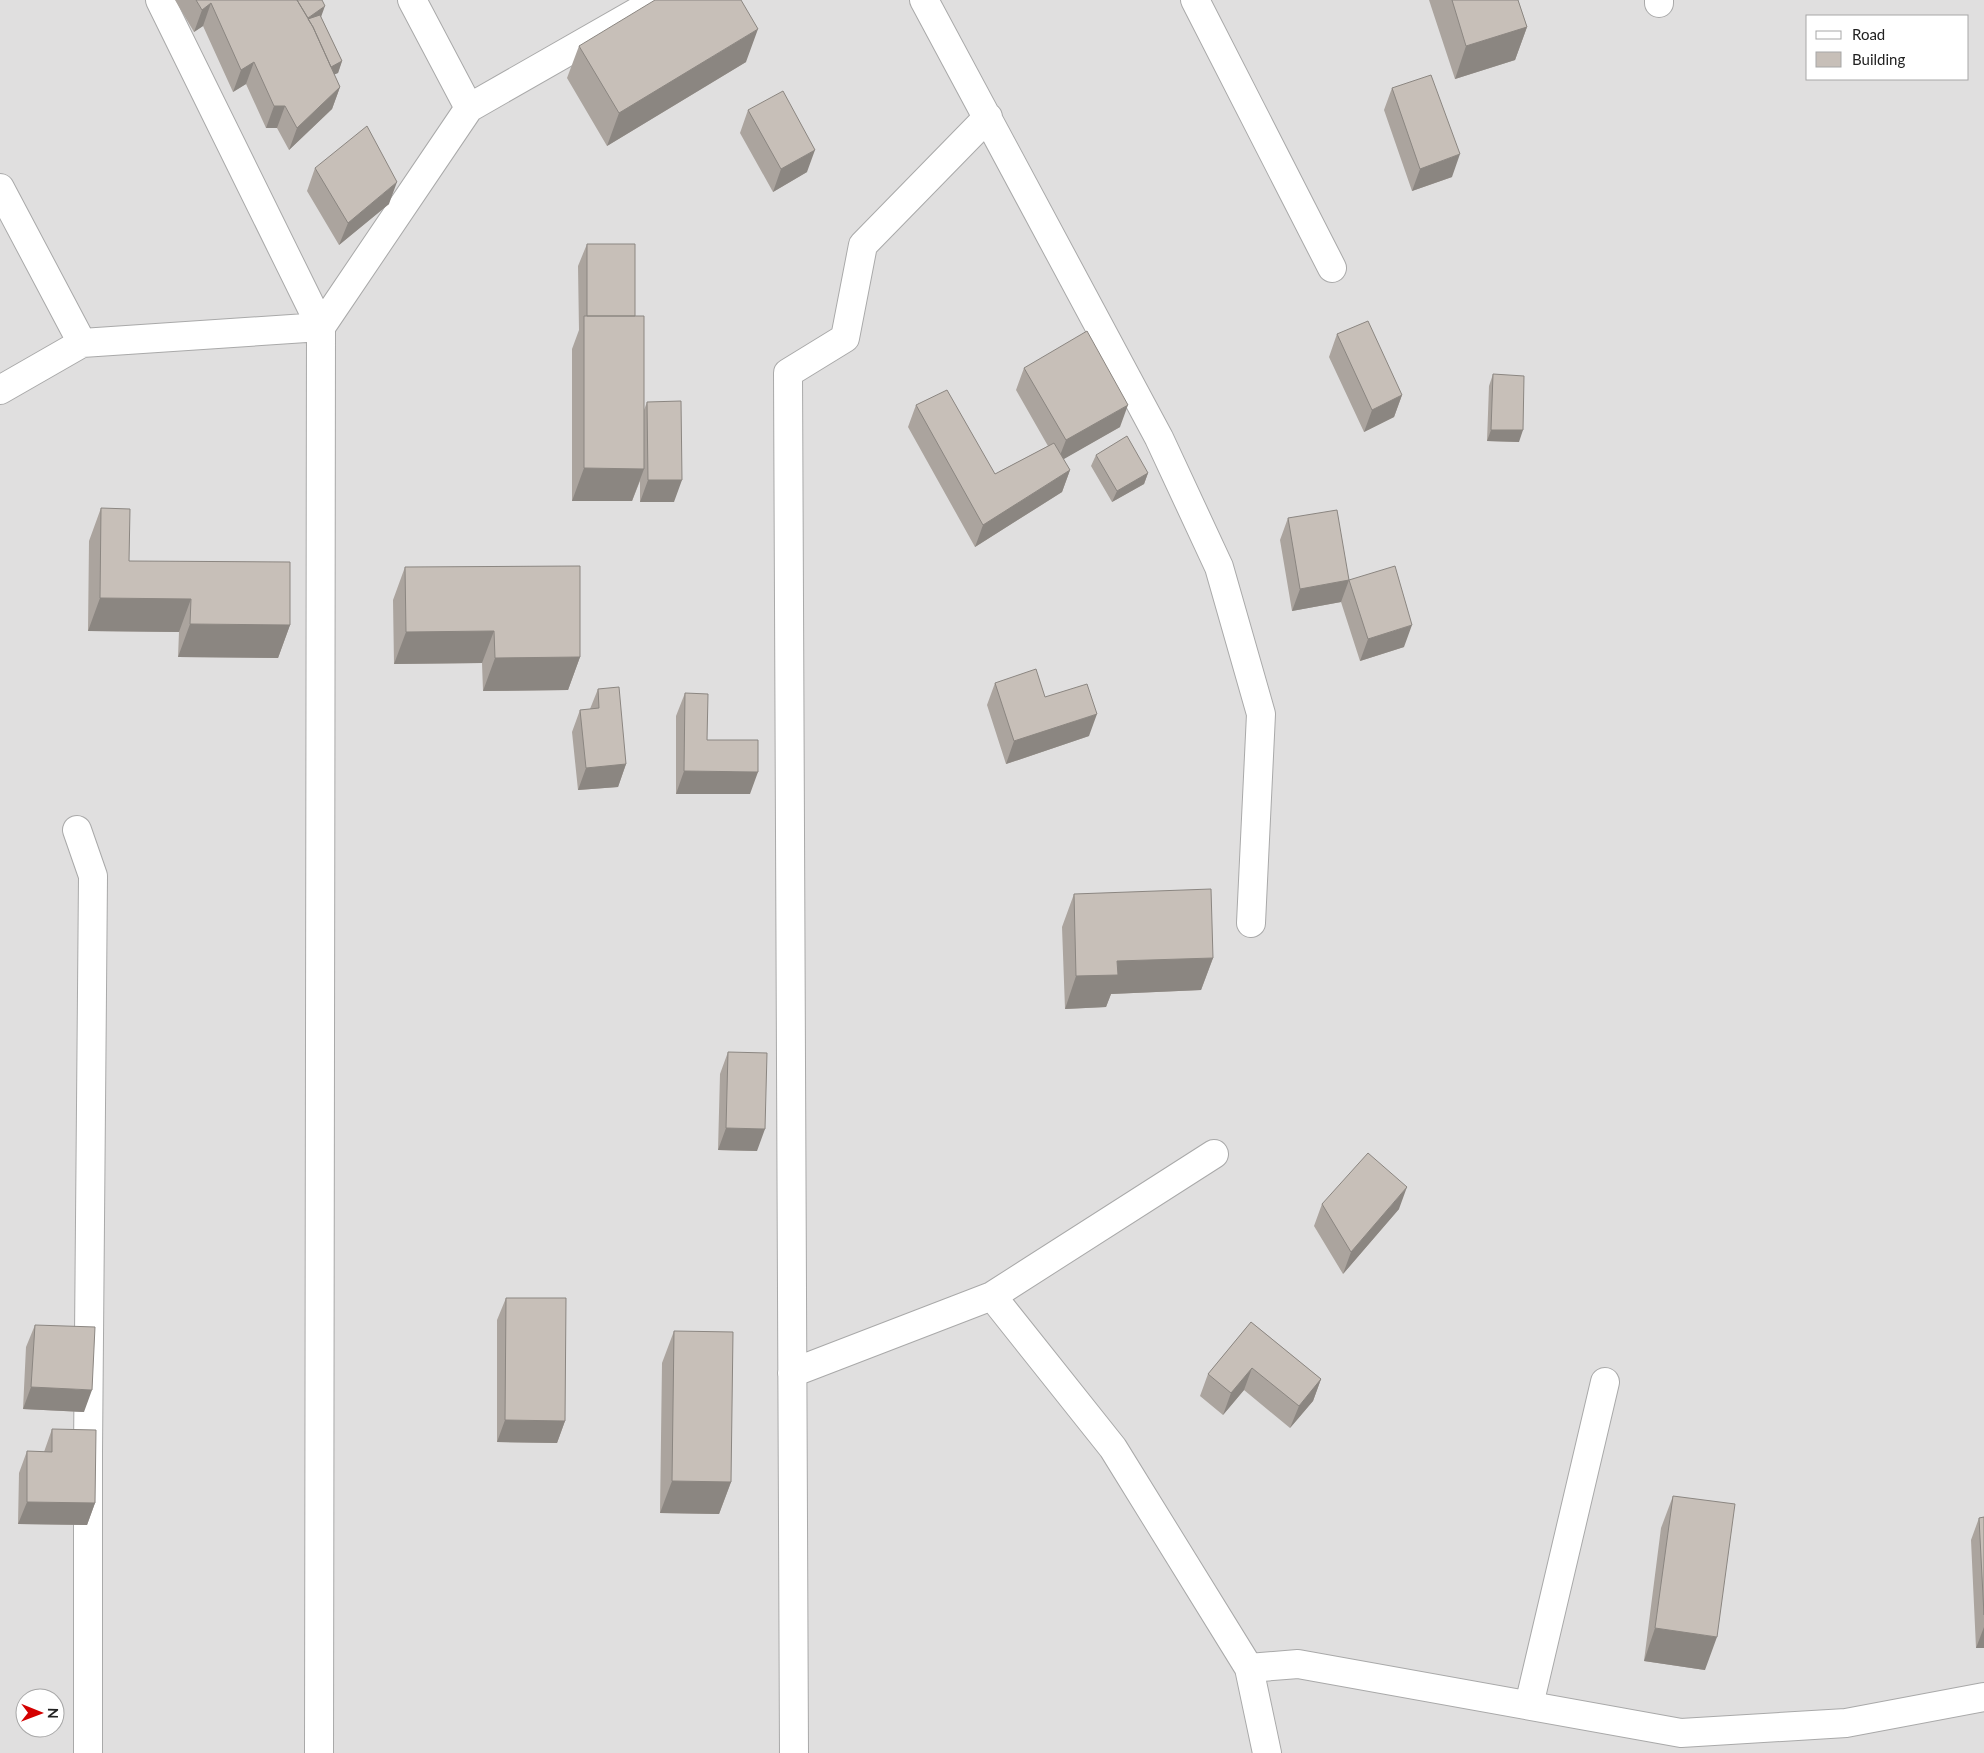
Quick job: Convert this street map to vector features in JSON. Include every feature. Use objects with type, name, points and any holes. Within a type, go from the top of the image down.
[{"type":"street","points":[[160,0],[321,326],[319,1753]]},
{"type":"street","points":[[412,0],[468,108]]},
{"type":"street","points":[[321,326],[468,108],[658,0]]},
{"type":"street","points":[[924,0],[1159,438],[1218,567],[1261,714],[1251,923]]},
{"type":"street","points":[[1195,0],[1332,268]]},
{"type":"street","points":[[794,1753],[788,373],[845,338],[863,246],[988,117]]},
{"type":"street","points":[[0,188],[82,343]]},
{"type":"street","points":[[0,390],[82,343],[321,326]]},
{"type":"street","points":[[77,830],[93,876],[88,1442],[88,1753]]},
{"type":"street","points":[[792,1373],[992,1296],[1214,1154]]},
{"type":"street","points":[[992,1296],[1113,1448],[1249,1668],[1267,1753]]},
{"type":"street","points":[[1529,1705],[1605,1382]]},
{"type":"street","points":[[1249,1668],[1298,1664],[1681,1734],[1846,1723],[1984,1697]]},
{"type":"shaded area","points":[[0,0],[1984,0],[1984,1753],[0,1753]]},
{"type":"building","points":[[196,0],[297,0],[313,27],[340,87],[297,128],[285,106],[274,106],[254,62],[241,70],[211,3],[202,10]]},
{"type":"building","points":[[297,0],[322,0],[325,6],[308,18]]},
{"type":"building","points":[[655,0],[741,0],[758,29],[619,113],[579,46]]},
{"type":"building","points":[[1452,0],[1518,0],[1527,27],[1466,46]]},
{"type":"building","points":[[320,15],[342,61],[331,67],[308,19]]},
{"type":"building","points":[[1431,75],[1460,154],[1420,169],[1392,88]]},
{"type":"building","points":[[783,91],[815,150],[781,169],[748,110]]},
{"type":"building","points":[[367,126],[397,182],[348,223],[315,168]]},
{"type":"building","points":[[587,244],[635,244],[635,316],[587,316]]},
{"type":"building","points":[[584,316],[644,316],[644,469],[584,468]]},
{"type":"building","points":[[1368,321],[1402,395],[1372,410],[1337,334]]},
{"type":"building","points":[[1087,331],[1128,405],[1066,440],[1024,368]]},
{"type":"building","points":[[1493,374],[1524,376],[1523,430],[1491,430]]},
{"type":"building","points":[[947,390],[995,474],[1054,443],[1070,470],[983,525],[916,405]]},
{"type":"building","points":[[681,401],[682,480],[648,480],[647,402]]},
{"type":"building","points":[[1127,436],[1148,473],[1117,491],[1096,455]]},
{"type":"building","points":[[101,508],[130,509],[129,561],[290,562],[290,625],[190,624],[191,599],[100,598]]},
{"type":"building","points":[[1337,510],[1349,580],[1300,589],[1288,518]]},
{"type":"building","points":[[580,566],[580,657],[495,658],[494,631],[406,632],[405,567]]},
{"type":"building","points":[[1395,566],[1412,625],[1368,639],[1349,580]]},
{"type":"building","points":[[1036,669],[1045,697],[1087,684],[1097,714],[1014,741],[995,683]]},
{"type":"building","points":[[619,687],[626,764],[586,768],[580,710],[599,708],[598,689]]},
{"type":"building","points":[[685,693],[708,694],[707,740],[758,740],[758,772],[684,771]]},
{"type":"building","points":[[1211,889],[1213,958],[1117,961],[1118,975],[1076,976],[1074,894]]},
{"type":"building","points":[[728,1052],[767,1053],[765,1129],[726,1128]]},
{"type":"building","points":[[1368,1153],[1407,1187],[1351,1252],[1322,1204]]},
{"type":"building","points":[[506,1298],[566,1298],[565,1421],[505,1420]]},
{"type":"building","points":[[1251,1322],[1321,1379],[1299,1406],[1252,1368],[1231,1393],[1208,1374]]},
{"type":"building","points":[[35,1325],[95,1327],[92,1390],[31,1387]]},
{"type":"building","points":[[674,1331],[733,1332],[731,1482],[672,1481]]},
{"type":"building","points":[[52,1429],[96,1430],[95,1503],[27,1502],[27,1451],[52,1452]]},
{"type":"building","points":[[1673,1496],[1735,1504],[1717,1637],[1655,1628]]},
{"type":"building","points":[[1984,1517],[1984,1615],[1979,1518]]}]
